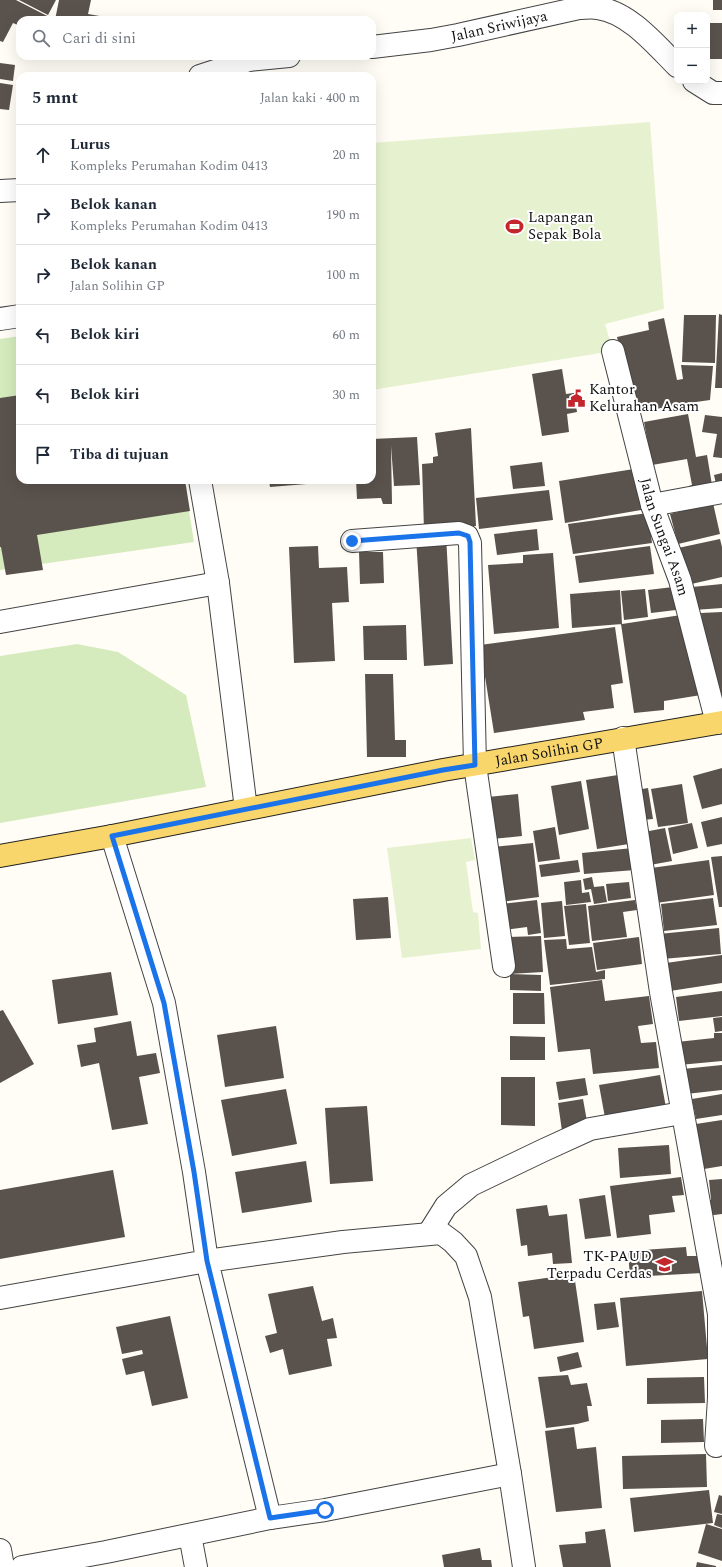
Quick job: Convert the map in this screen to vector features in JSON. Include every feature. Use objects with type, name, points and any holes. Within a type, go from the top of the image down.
[{"type":"main road","name":"Jalan Solihin GP","points":[[0,856],[112,836],[443,770],[719,722]]},
{"type":"street","name":"Jalan Sriwijaya","points":[[376,47],[431,40],[579,8],[598,8],[614,13],[643,31],[674,63]]},
{"type":"street","points":[[212,72],[249,60]]},
{"type":"street","points":[[699,84],[713,93],[722,94]]},
{"type":"street","points":[[0,192],[16,190]]},
{"type":"street","points":[[0,319],[16,317]]},
{"type":"street","name":"Jalan Sungai Asam","points":[[613,351],[652,504],[680,580],[719,722]]},
{"type":"street","points":[[201,484],[218,583],[246,809]]},
{"type":"street","points":[[652,504],[722,492]]},
{"type":"street","points":[[352,541],[459,533],[468,536],[470,542],[475,765],[504,966]]},
{"type":"street","points":[[0,622],[218,583]]},
{"type":"street","points":[[623,738],[661,992],[718,1314],[719,1398],[716,1446]]},
{"type":"street","points":[[112,836],[164,1003],[194,1172],[207,1261],[270,1518]]},
{"type":"street","points":[[429,1233],[446,1206],[471,1185],[590,1129],[682,1113]]},
{"type":"street","points":[[0,1298],[207,1261],[343,1242],[441,1233],[453,1242],[466,1256],[480,1297],[524,1567]]},
{"type":"street","points":[[22,1567],[270,1518],[325,1510],[510,1474]]},
{"type":"street","points":[[190,1535],[196,1567]]},
{"type":"street","points":[[0,1550],[3,1567]]},
{"type":"green space","name":"Lapangan Sepak Bola","points":[[650,122],[664,309],[605,324],[613,351],[376,389],[376,143]]},
{"type":"green space","points":[[16,337],[16,484],[185,484],[194,542],[0,570],[0,339]]},
{"type":"green space","points":[[77,644],[118,652],[186,695],[206,787],[0,823],[0,656]]},
{"type":"green space","points":[[471,838],[475,860],[466,862],[473,912],[478,913],[481,949],[402,958],[387,848]]},
{"type":"building","points":[[0,0],[16,0],[47,16],[16,16],[16,24],[13,23],[3,42],[0,41]]},
{"type":"building","points":[[19,0],[56,0],[48,15]]},
{"type":"building","points":[[59,0],[91,0],[88,14],[100,16],[56,16]]},
{"type":"building","points":[[713,0],[722,0],[722,10],[713,10]]},
{"type":"building","points":[[710,23],[722,23],[722,59],[710,59]]},
{"type":"building","points":[[0,63],[15,65],[13,81],[0,79]]},
{"type":"building","points":[[0,83],[13,85],[9,110],[0,109]]},
{"type":"building","points":[[719,314],[722,315],[722,388],[715,388]]},
{"type":"building","points":[[684,315],[716,315],[715,363],[682,362]]},
{"type":"building","points":[[664,318],[677,380],[683,379],[681,365],[713,366],[710,400],[635,413],[617,337],[649,330],[648,322]]},
{"type":"building","points":[[562,369],[566,394],[574,393],[577,412],[567,414],[569,432],[542,436],[532,374]]},
{"type":"building","points":[[16,396],[16,484],[186,484],[190,511],[37,535],[43,570],[6,575],[0,547],[0,398]]},
{"type":"building","points":[[688,414],[696,457],[707,455],[713,491],[691,495],[689,486],[692,485],[687,459],[652,465],[644,422]]},
{"type":"building","points":[[705,415],[722,417],[722,458],[713,457],[717,434],[702,432]]},
{"type":"building","points":[[471,428],[476,526],[424,530],[422,464],[433,463],[433,457],[438,456],[435,433]]},
{"type":"building","points":[[417,437],[420,485],[394,486],[391,446],[392,504],[383,504],[381,498],[357,499],[356,484],[376,484],[376,439]]},
{"type":"building","points":[[542,462],[545,486],[513,489],[510,466]]},
{"type":"building","points":[[640,468],[647,509],[565,523],[559,481]]},
{"type":"building","points":[[722,473],[722,483],[716,484],[714,475]]},
{"type":"building","points":[[270,484],[307,484],[270,487]]},
{"type":"building","points":[[549,490],[553,520],[479,529],[476,498]]},
{"type":"building","points":[[713,503],[720,534],[678,544],[670,514]]},
{"type":"building","points":[[648,513],[652,543],[573,554],[568,524]]},
{"type":"building","points":[[537,529],[539,550],[497,555],[494,534]]},
{"type":"building","points":[[446,535],[453,664],[424,666],[416,537]]},
{"type":"building","points":[[720,539],[722,547],[722,577],[687,585],[678,548]]},
{"type":"building","points":[[318,546],[319,568],[347,567],[349,602],[332,603],[335,661],[294,663],[289,547]]},
{"type":"building","points":[[650,546],[654,574],[579,583],[575,556]]},
{"type":"building","points":[[359,552],[383,552],[384,583],[360,584]]},
{"type":"building","points":[[553,553],[559,628],[494,634],[488,565],[523,563],[523,555]]},
{"type":"building","points":[[722,584],[722,608],[694,610],[692,587]]},
{"type":"building","points":[[673,587],[676,610],[651,613],[648,590]]},
{"type":"building","points":[[645,589],[648,617],[624,620],[621,591]]},
{"type":"building","points":[[620,590],[622,624],[681,615],[701,695],[664,701],[664,710],[634,713],[621,624],[572,628],[570,594]]},
{"type":"building","points":[[722,612],[722,694],[715,695],[709,644],[704,642],[701,613]]},
{"type":"building","points":[[406,625],[407,660],[364,660],[363,626]]},
{"type":"building","points":[[615,627],[623,683],[611,685],[614,708],[583,712],[585,720],[494,733],[480,645]]},
{"type":"building","points":[[365,674],[393,674],[395,740],[406,740],[406,757],[367,757]]},
{"type":"building","points":[[722,768],[722,804],[702,809],[693,776]]},
{"type":"building","points":[[618,775],[629,844],[597,849],[586,780]]},
{"type":"building","points":[[581,781],[589,829],[559,835],[551,786]]},
{"type":"building","points":[[682,784],[688,823],[658,827],[651,789]]},
{"type":"building","points":[[648,788],[653,819],[642,820],[637,790]]},
{"type":"building","points":[[518,794],[522,836],[492,839],[488,797]]},
{"type":"building","points":[[722,817],[722,844],[707,847],[701,822]]},
{"type":"building","points":[[692,823],[698,848],[673,854],[668,828]]},
{"type":"building","points":[[555,827],[560,859],[538,862],[533,831]]},
{"type":"building","points":[[665,828],[672,861],[650,865],[644,832]]},
{"type":"building","points":[[533,843],[539,897],[500,902],[493,847]]},
{"type":"building","points":[[633,848],[635,870],[584,874],[582,853]]},
{"type":"building","points":[[722,856],[722,907],[719,907],[711,857]]},
{"type":"building","points":[[578,860],[580,872],[541,877],[539,865]]},
{"type":"building","points":[[709,860],[714,895],[656,903],[651,868]]},
{"type":"building","points":[[592,877],[594,887],[604,886],[607,902],[594,904],[591,889],[585,890],[583,879]]},
{"type":"building","points":[[581,880],[582,893],[589,892],[591,902],[566,905],[564,882]]},
{"type":"building","points":[[629,882],[631,898],[608,901],[606,884]]},
{"type":"building","points":[[388,897],[391,938],[356,940],[353,899]]},
{"type":"building","points":[[713,898],[717,925],[664,931],[661,904]]},
{"type":"building","points":[[537,900],[541,933],[528,935],[527,927],[503,930],[501,904]]},
{"type":"building","points":[[635,900],[637,910],[623,912],[627,937],[592,941],[588,906]]},
{"type":"building","points":[[562,901],[565,936],[544,938],[541,903]]},
{"type":"building","points":[[586,904],[590,943],[569,945],[564,906]]},
{"type":"building","points":[[719,928],[721,954],[662,959],[659,934]]},
{"type":"building","points":[[541,936],[543,972],[509,974],[507,937]]},
{"type":"building","points":[[639,937],[642,964],[597,970],[593,943]]},
{"type":"building","points":[[566,939],[567,949],[592,947],[596,972],[605,970],[605,979],[550,985],[544,940]]},
{"type":"building","points":[[722,955],[722,983],[670,991],[666,963]]},
{"type":"building","points":[[111,972],[118,1015],[58,1024],[52,980]]},
{"type":"building","points":[[510,974],[541,975],[541,991],[510,990]]},
{"type":"building","points":[[602,980],[605,1001],[649,996],[653,1024],[638,1026],[641,1043],[656,1042],[659,1068],[593,1074],[590,1049],[558,1052],[550,987]]},
{"type":"building","points":[[722,991],[722,1016],[679,1021],[676,997]]},
{"type":"building","points":[[513,993],[544,993],[545,1024],[513,1024]]},
{"type":"building","points":[[3,1010],[34,1064],[0,1083],[0,1011]]},
{"type":"building","points":[[722,1017],[722,1031],[715,1032],[713,1018]]},
{"type":"building","points":[[131,1021],[137,1056],[156,1053],[160,1073],[139,1077],[148,1124],[112,1130],[99,1063],[81,1067],[77,1045],[96,1042],[94,1028]]},
{"type":"building","points":[[276,1026],[284,1078],[225,1087],[217,1035]]},
{"type":"building","points":[[714,1033],[722,1033],[722,1061],[679,1065],[677,1042],[714,1038]]},
{"type":"building","points":[[510,1036],[545,1037],[545,1060],[510,1060]]},
{"type":"building","points":[[722,1065],[722,1090],[686,1094],[683,1069]]},
{"type":"building","points":[[660,1075],[667,1113],[606,1123],[599,1085]]},
{"type":"building","points":[[501,1077],[535,1077],[535,1126],[501,1125]]},
{"type":"building","points":[[585,1078],[588,1095],[559,1100],[556,1082]]},
{"type":"building","points":[[286,1089],[297,1144],[232,1156],[221,1100]]},
{"type":"building","points":[[722,1094],[722,1115],[696,1119],[692,1099]]},
{"type":"building","points":[[583,1099],[588,1127],[562,1131],[558,1103]]},
{"type":"building","points":[[367,1106],[373,1181],[330,1184],[325,1108]]},
{"type":"building","points":[[722,1120],[722,1166],[704,1169],[696,1124]]},
{"type":"building","points":[[669,1145],[671,1174],[620,1178],[618,1148]]},
{"type":"building","points":[[306,1161],[312,1202],[242,1213],[235,1172]]},
{"type":"building","points":[[113,1170],[125,1237],[0,1259],[0,1190]]},
{"type":"building","points":[[681,1177],[684,1195],[672,1196],[675,1212],[649,1215],[651,1234],[617,1238],[610,1186]]},
{"type":"building","points":[[722,1179],[722,1214],[706,1216],[704,1201],[711,1200],[709,1180]]},
{"type":"building","points":[[605,1195],[611,1236],[585,1239],[579,1199]]},
{"type":"building","points":[[547,1205],[549,1216],[567,1214],[572,1263],[553,1264],[552,1253],[528,1256],[527,1245],[521,1246],[516,1209]]},
{"type":"building","name":"TK-PAUD Terpadu Cerdas","points":[[686,1247],[687,1256],[700,1256],[702,1273],[630,1277],[628,1251]]},
{"type":"building","points":[[574,1274],[584,1342],[534,1349],[529,1316],[523,1317],[518,1282]]},
{"type":"building","points":[[313,1286],[322,1321],[333,1318],[337,1338],[327,1339],[332,1366],[289,1375],[283,1349],[270,1353],[265,1336],[277,1333],[268,1294]]},
{"type":"building","points":[[702,1291],[708,1359],[626,1366],[620,1298]]},
{"type":"building","points":[[615,1302],[619,1327],[597,1330],[594,1304]]},
{"type":"building","points":[[170,1316],[188,1398],[152,1406],[144,1371],[126,1375],[122,1359],[143,1354],[142,1350],[122,1354],[116,1327]]},
{"type":"building","points":[[578,1352],[582,1367],[560,1372],[557,1357]]},
{"type":"building","points":[[568,1375],[571,1385],[587,1383],[592,1406],[587,1406],[589,1421],[546,1428],[538,1377]]},
{"type":"building","points":[[704,1377],[705,1403],[647,1404],[647,1378]]},
{"type":"building","points":[[703,1419],[704,1442],[661,1443],[661,1420]]},
{"type":"building","points":[[574,1427],[577,1449],[596,1447],[602,1508],[556,1512],[545,1431]]},
{"type":"building","points":[[706,1454],[707,1487],[623,1489],[622,1456]]},
{"type":"building","points":[[709,1490],[713,1523],[634,1532],[630,1498]]},
{"type":"building","points":[[719,1495],[722,1496],[722,1514],[714,1512]]},
{"type":"building","points":[[717,1514],[722,1515],[722,1528],[714,1525]]},
{"type":"building","points":[[706,1524],[722,1529],[722,1561],[698,1553]]},
{"type":"building","points":[[605,1529],[611,1567],[563,1567],[559,1545],[586,1543],[585,1532]]},
{"type":"building","points":[[480,1548],[482,1560],[491,1560],[492,1567],[444,1567],[442,1555]]},
{"type":"building","points":[[697,1562],[716,1566],[716,1567],[696,1567]]},
{"type":"place","name":"Lapangan Sepak Bola","points":[[515,226]]},
{"type":"place","name":"Kantor Kelurahan Asam","points":[[576,398]]},
{"type":"place","name":"TK-PAUD Terpadu Cerdas","points":[[665,1265]]},
{"type":"route","points":[[325,1510],[270,1518],[207,1261],[194,1172],[164,1003],[112,836],[443,770],[475,765],[470,542],[468,536],[459,533],[352,541]]}]
